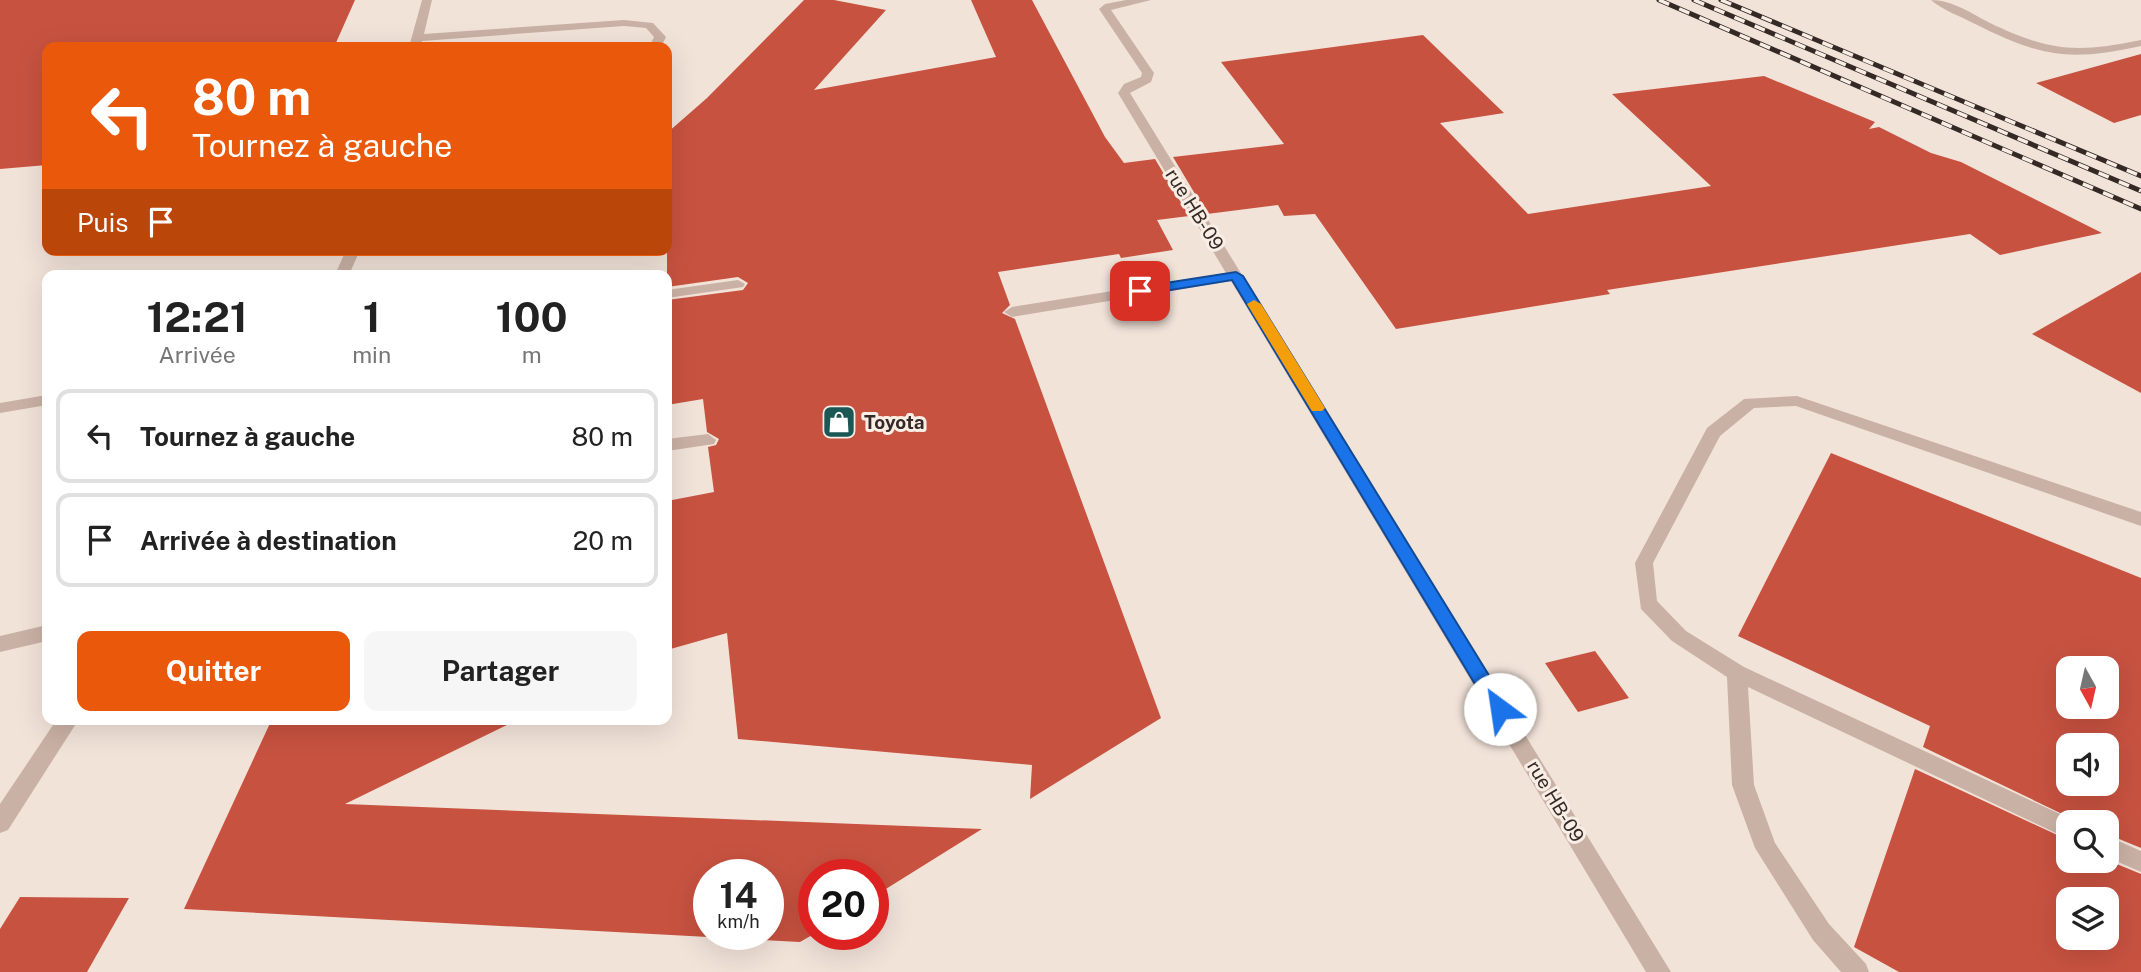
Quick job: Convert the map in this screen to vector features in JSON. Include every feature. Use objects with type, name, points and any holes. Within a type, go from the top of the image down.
[{"type":"street","points":[[417,42],[428,0]]},
{"type":"street","name":"rue HB-09","points":[[1146,0],[1105,9],[1149,73],[1147,79],[1128,87],[1124,93],[1659,972]]},
{"type":"street","points":[[1936,0],[2017,39],[2062,52],[2102,52],[2141,43]]},
{"type":"street","points":[[427,42],[624,23],[649,25],[660,37],[658,42]]},
{"type":"street","points":[[1012,312],[1236,276]]},
{"type":"street","points":[[672,293],[738,284]]},
{"type":"street","points":[[0,408],[42,401]]},
{"type":"street","points":[[2056,822],[1737,673],[1679,636],[1648,604],[1644,563],[1713,432],[1750,402],[1797,401],[2141,519]]},
{"type":"street","points":[[672,444],[708,440]]},
{"type":"street","points":[[0,644],[42,634]]},
{"type":"street","points":[[1737,673],[1743,785],[1766,848],[1821,932],[1857,972]]},
{"type":"street","points":[[0,823],[65,725]]},
{"type":"street","points":[[2119,852],[2141,862]]},
{"type":"building","points":[[0,0],[355,0],[336,42],[42,42],[42,165],[0,169]]},
{"type":"building","points":[[804,0],[834,0],[886,10],[814,90],[996,57],[971,0],[1032,0],[1105,137],[1124,163],[1155,159],[1189,216],[1157,220],[1173,250],[1121,258],[1119,254],[998,272],[1010,305],[1002,313],[1015,319],[1161,718],[1030,799],[1032,765],[738,739],[727,633],[672,649],[672,500],[714,492],[708,447],[716,445],[719,439],[707,432],[703,399],[672,404],[672,299],[743,290],[748,283],[738,277],[672,286],[672,270],[667,270],[667,256],[672,256],[672,129],[707,98]]},
{"type":"building","points":[[1423,35],[1504,113],[1440,123],[1528,214],[1711,186],[1612,94],[1764,76],[1875,122],[1869,129],[1879,127],[1931,153],[1961,162],[2102,233],[2000,255],[1970,234],[1607,290],[1610,294],[1396,329],[1315,214],[1284,216],[1278,205],[1207,214],[1173,157],[1284,144],[1221,62]]},
{"type":"building","points":[[2141,54],[2141,115],[2114,123],[2036,83]]},
{"type":"building","points":[[2141,272],[2141,393],[2032,334]]},
{"type":"building","points":[[1831,453],[2141,578],[2141,848],[2119,839],[2119,810],[2056,811],[1923,747],[1930,726],[1738,636]]},
{"type":"building","points":[[1595,651],[1629,698],[1578,712],[1545,663]]},
{"type":"building","points":[[269,725],[507,725],[345,804],[982,829],[889,887],[889,859],[798,859],[798,942],[784,941],[784,859],[693,859],[693,936],[184,909]]},
{"type":"building","points":[[1915,769],[2056,834],[2056,873],[2119,873],[2119,865],[2141,874],[2141,972],[1899,972],[1854,947]]},
{"type":"building","points":[[20,897],[129,898],[87,972],[0,972],[0,929]]},
{"type":"railway","points":[[1659,0],[2141,209]]},
{"type":"railway","points":[[1694,0],[2141,191]]},
{"type":"railway","points":[[1721,0],[2141,176]]},
{"type":"slow traffic","points":[[1254,304],[1317,408]]},
{"type":"place","name":"Toyota","points":[[839,422]]},
{"type":"route","points":[[1140,291],[1236,276],[1500,709]]}]
